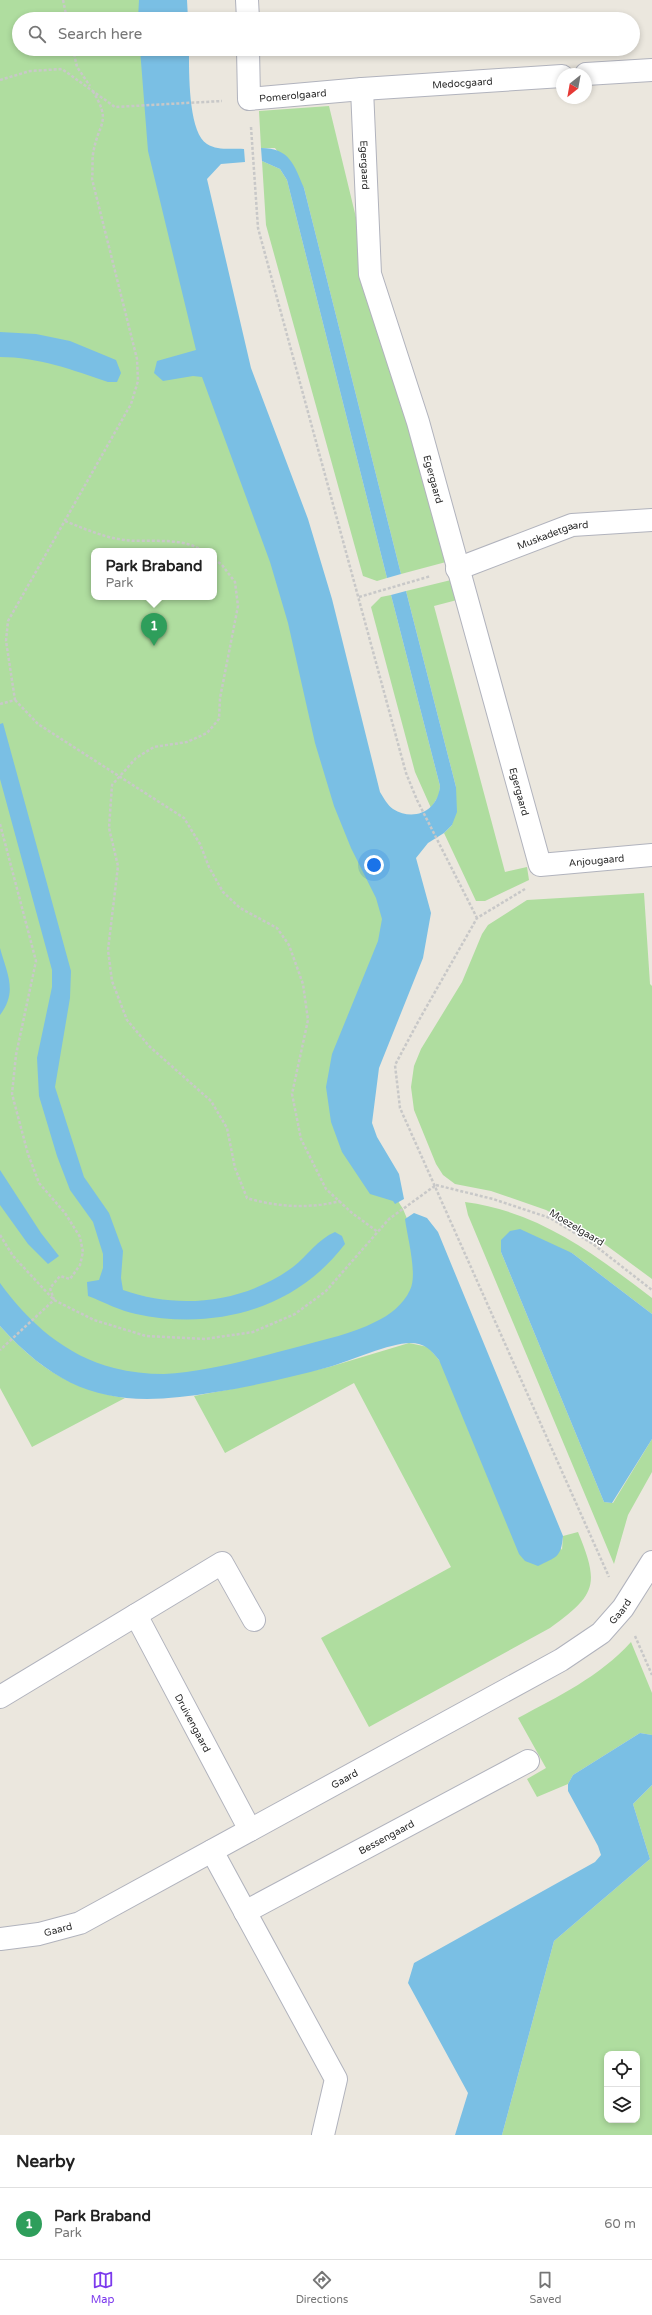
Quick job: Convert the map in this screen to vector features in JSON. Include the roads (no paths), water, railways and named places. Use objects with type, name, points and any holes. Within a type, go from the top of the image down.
[{"type":"street","points":[[248,0],[248,12]]},
{"type":"street","name":"Pomerolgaard","points":[[248,56],[249,99],[362,89]]},
{"type":"street","points":[[592,74],[652,70]]},
{"type":"street","name":"Medocgaard","points":[[362,89],[556,76]]},
{"type":"street","name":"Egergaard","points":[[362,89],[370,274],[418,422],[457,569],[540,865]]},
{"type":"street","name":"Muskadetgaard","points":[[457,569],[572,525],[652,520]]},
{"type":"street","name":"Anjougaard","points":[[540,865],[652,856]]},
{"type":"street","name":"Gaard","points":[[0,1939],[39,1934],[80,1923],[561,1660],[601,1633],[623,1608],[652,1562]]},
{"type":"street","points":[[0,1697],[222,1563],[254,1620]]},
{"type":"street","name":"Druivengaard","points":[[136,1615],[250,1830]]},
{"type":"street","name":"Bessengaard","points":[[245,1912],[528,1761]]},
{"type":"street","points":[[212,1852],[336,2079],[323,2135]]},
{"type":"water","points":[[139,0],[187,0],[188,12],[138,12]]},
{"type":"water","points":[[141,56],[189,56],[193,115],[201,138],[207,144],[216,148],[244,149],[245,162],[221,164],[207,179],[251,368],[308,519],[332,599],[380,792],[391,808],[401,813],[417,814],[430,808],[435,802],[440,786],[391,595],[406,591],[456,787],[457,812],[452,825],[444,833],[428,843],[416,858],[431,913],[423,958],[379,1068],[372,1123],[377,1137],[399,1174],[404,1199],[395,1204],[393,1201],[370,1194],[342,1152],[331,1122],[326,1087],[332,1054],[378,941],[382,919],[376,898],[351,848],[334,806],[315,743],[288,623],[270,562],[202,377],[193,376],[163,381],[154,373],[157,361],[196,350],[148,151]]},
{"type":"water","points":[[261,148],[279,151],[290,159],[304,188],[401,574],[387,578],[287,180],[280,169],[262,161]]},
{"type":"water","points":[[0,332],[36,334],[70,341],[116,360],[121,373],[117,382],[108,382],[42,362],[28,359],[0,357]]},
{"type":"water","points":[[3,723],[71,971],[70,998],[55,1087],[84,1177],[109,1213],[123,1251],[121,1278],[123,1290],[166,1300],[211,1300],[232,1295],[254,1289],[274,1279],[298,1263],[318,1243],[329,1235],[335,1232],[342,1236],[345,1244],[325,1266],[303,1285],[278,1299],[252,1310],[224,1316],[195,1319],[166,1319],[130,1313],[88,1296],[87,1282],[99,1280],[103,1268],[103,1254],[93,1222],[70,1190],[57,1156],[39,1096],[37,1058],[52,987],[52,970],[0,779],[0,724]]},
{"type":"water","points":[[0,948],[8,974],[10,990],[9,998],[0,1015]]},
{"type":"water","points":[[0,1170],[41,1233],[59,1256],[48,1264],[28,1244],[0,1205]]},
{"type":"water","points":[[414,1213],[427,1218],[438,1232],[563,1536],[559,1553],[549,1561],[538,1566],[525,1561],[519,1554],[439,1360],[430,1350],[420,1344],[410,1343],[392,1346],[329,1367],[230,1390],[182,1397],[152,1399],[124,1398],[98,1393],[73,1384],[49,1370],[25,1351],[0,1326],[0,1283],[36,1324],[64,1346],[80,1355],[96,1363],[126,1371],[164,1374],[181,1373],[215,1367],[348,1333],[366,1326],[391,1313],[404,1300],[410,1290],[413,1275],[405,1219]]},
{"type":"water","points":[[520,1229],[572,1253],[652,1314],[652,1439],[612,1503],[604,1502],[501,1252],[501,1240],[510,1231]]},
{"type":"water","points":[[640,1733],[652,1735],[652,1785],[633,1804],[650,1859],[554,1941],[502,2135],[455,2135],[468,2093],[408,1983],[414,1963],[595,1862],[601,1855],[598,1846],[568,1791],[568,1784],[573,1775]]},
{"type":"place","name":"Park Braband","points":[[154,646]]}]
